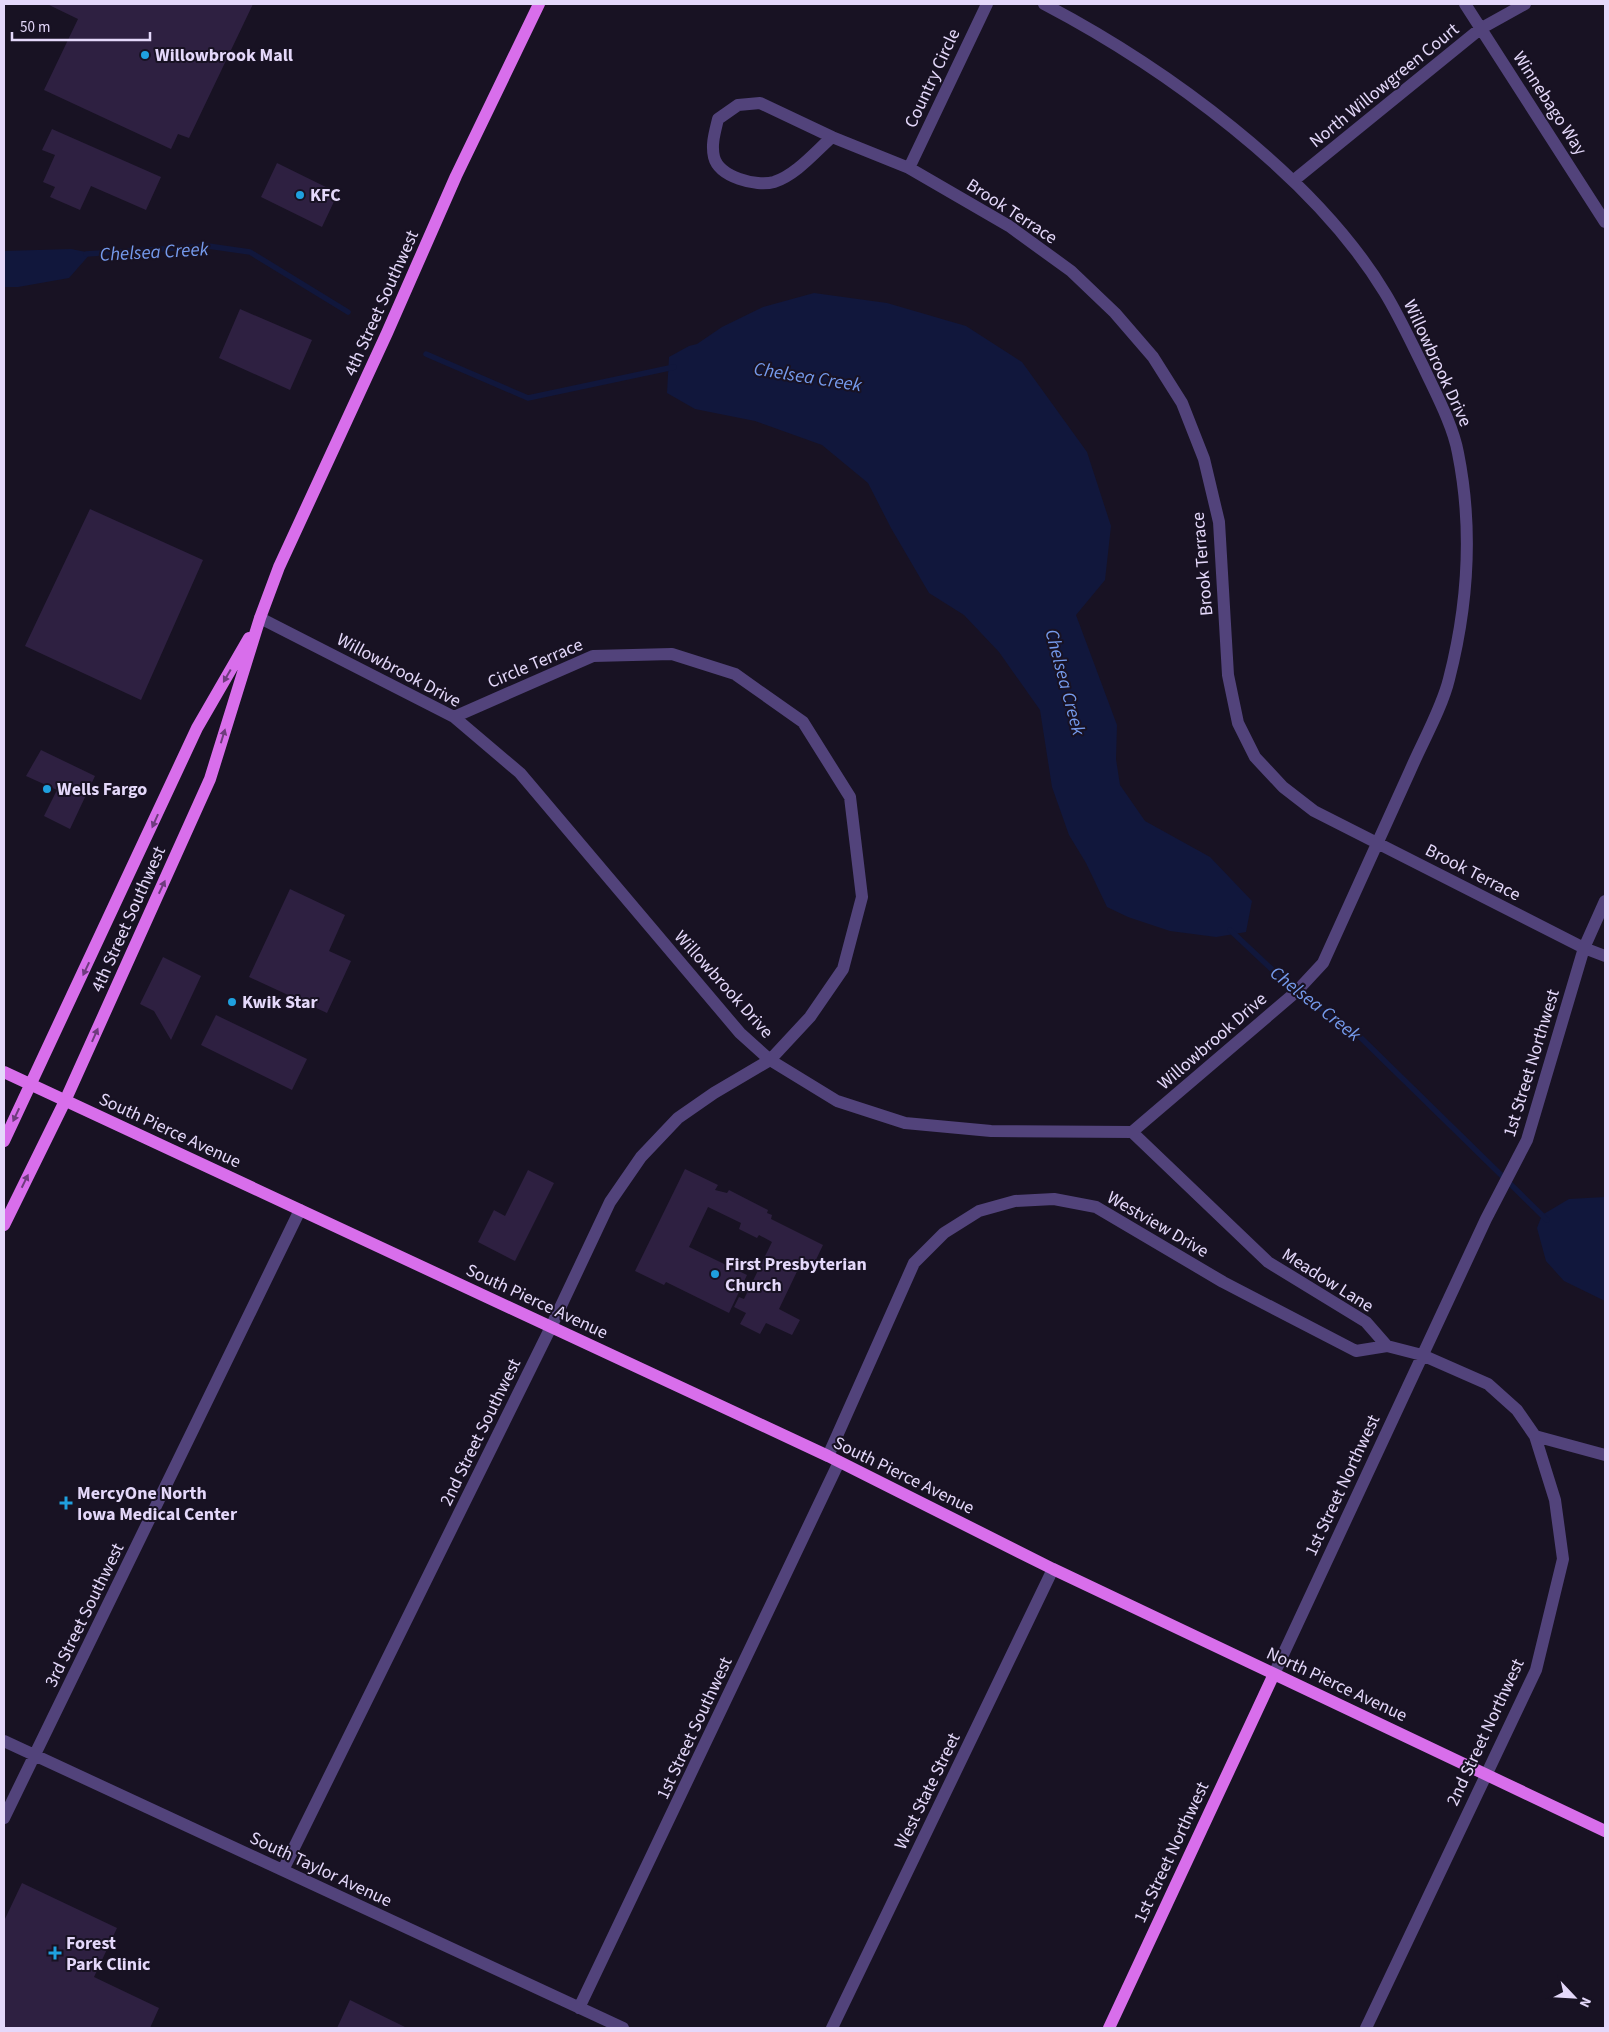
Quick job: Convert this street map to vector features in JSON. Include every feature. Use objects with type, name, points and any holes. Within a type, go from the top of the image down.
[{"type":"main road","name":"4th Street Southwest","points":[[4,1225],[65,1101],[210,779],[260,618],[279,567],[387,333],[456,176],[539,4]]},
{"type":"main road","name":"4th Street Southwest","points":[[4,1142],[197,728],[260,618]]},
{"type":"main road","name":"South Pierce Avenue","points":[[4,1072],[834,1459],[1053,1569]]},
{"type":"main road","name":"North Pierce Avenue","points":[[1053,1569],[1605,1831]]},
{"type":"main road","name":"1st Street Northwest","points":[[1109,2028],[1274,1674]]},
{"type":"street","name":"Country Circle","points":[[909,168],[987,4]]},
{"type":"street","name":"Willowbrook Drive","points":[[260,618],[454,717],[520,773],[740,1033],[770,1060],[837,1102],[905,1123],[991,1130],[1132,1132],[1296,992],[1323,964],[1449,682],[1463,610],[1468,560],[1458,450],[1437,396],[1385,292],[1344,235],[1293,181],[1227,124],[1152,67],[1044,4]]},
{"type":"street","name":"Winnebago Way","points":[[1465,4],[1605,222]]},
{"type":"street","name":"North Willowgreen Court","points":[[1293,181],[1480,29],[1525,4]]},
{"type":"street","name":"Brook Terrace","points":[[832,137],[795,170],[774,182],[753,184],[731,176],[714,159],[712,142],[718,119],[738,105],[760,104],[832,137],[909,168],[1009,226],[1070,271],[1115,314],[1153,357],[1182,403],[1204,459],[1219,522],[1228,675],[1238,723],[1256,757],[1283,787],[1314,811],[1584,948],[1605,956]]},
{"type":"street","name":"Circle Terrace","points":[[454,717],[593,656],[672,654],[735,674],[803,722],[850,797],[862,897],[843,968],[810,1018],[770,1060]]},
{"type":"street","points":[[1584,948],[1605,901]]},
{"type":"street","name":"1st Street Northwest","points":[[1274,1674],[1486,1219],[1527,1140],[1584,948]]},
{"type":"street","name":"2nd Street Southwest","points":[[283,1870],[551,1327],[610,1202],[641,1158],[678,1118],[714,1093],[770,1060]]},
{"type":"street","name":"Meadow Lane","points":[[1132,1132],[1268,1262],[1366,1322],[1387,1346]]},
{"type":"street","name":"Westview Drive","points":[[834,1459],[914,1263],[944,1234],[978,1211],[1015,1201],[1054,1198],[1096,1207],[1224,1282],[1356,1351],[1387,1346]]},
{"type":"street","name":"3rd Street Southwest","points":[[4,1818],[300,1210]]},
{"type":"street","points":[[1387,1346],[1422,1355],[1488,1384],[1517,1410],[1535,1436],[1605,1455]]},
{"type":"street","name":"2nd Street Northwest","points":[[1366,2028],[1536,1670],[1563,1559],[1555,1500],[1535,1436]]},
{"type":"street","name":"1st Street Southwest","points":[[579,2008],[834,1459]]},
{"type":"street","name":"West State Street","points":[[832,2028],[1053,1569]]},
{"type":"street","name":"South Taylor Avenue","points":[[4,1741],[623,2028]]},
{"type":"water","points":[[71,249],[91,253],[69,278],[18,287],[4,287],[4,251]]},
{"type":"water","points":[[814,293],[887,303],[966,326],[1022,362],[1087,452],[1111,526],[1105,580],[1076,615],[1117,725],[1116,759],[1120,785],[1145,821],[1210,857],[1252,901],[1246,932],[1216,937],[1170,931],[1128,917],[1107,907],[1086,863],[1069,835],[1052,787],[1040,710],[999,652],[964,615],[929,593],[891,528],[868,483],[822,445],[755,421],[695,409],[667,393],[669,357],[689,346],[697,344],[722,327],[763,307]]},
{"type":"water","points":[[1605,1197],[1605,1301],[1564,1281],[1546,1261],[1537,1228],[1542,1215],[1569,1199]]},
{"type":"building","name":"Willowbrook Mall","points":[[47,4],[253,4],[189,138],[178,134],[171,149],[44,90],[78,19]]},
{"type":"building","points":[[52,129],[161,177],[146,210],[91,186],[80,210],[50,197],[55,187],[43,182],[55,155],[42,150]]},
{"type":"building","name":"KFC","points":[[277,163],[338,193],[322,227],[261,197]]},
{"type":"building","points":[[240,309],[312,340],[290,390],[219,358]]},
{"type":"building","points":[[90,509],[203,560],[141,700],[25,646]]},
{"type":"building","points":[[41,750],[95,776],[70,829],[44,816],[57,790],[26,776]]},
{"type":"building","points":[[290,889],[345,915],[329,951],[351,961],[327,1013],[249,977]]},
{"type":"building","points":[[163,957],[201,976],[171,1040],[154,1011],[140,1004]]},
{"type":"building","points":[[216,1015],[307,1059],[292,1090],[201,1045]]},
{"type":"building","points":[[685,1169],[718,1185],[715,1190],[727,1193],[729,1190],[768,1210],[767,1213],[772,1215],[771,1219],[823,1245],[813,1266],[802,1261],[779,1309],[800,1320],[792,1335],[766,1323],[760,1334],[740,1324],[746,1313],[734,1307],[739,1297],[744,1299],[772,1242],[759,1235],[757,1238],[739,1229],[741,1223],[708,1207],[689,1247],[747,1275],[729,1313],[666,1282],[664,1285],[635,1271]]},
{"type":"building","points":[[528,1170],[554,1183],[515,1261],[478,1242],[494,1210],[505,1216]]},
{"type":"building","name":"Forest Park Clinic","points":[[22,1883],[117,1928],[94,1977],[159,2008],[150,2028],[4,2028],[4,1921]]},
{"type":"building","points":[[350,2000],[407,2028],[337,2028]]},
{"type":"waterway","name":"Chelsea Creek","points":[[86,254],[208,246],[250,252],[348,312]]},
{"type":"waterway","name":"Chelsea Creek","points":[[426,354],[528,398],[674,367]]},
{"type":"waterway","name":"Chelsea Creek","points":[[1230,930],[1296,992],[1357,1034],[1547,1220]]},
{"type":"place","name":"Willowbrook Mall","points":[[145,55]]},
{"type":"place","name":"KFC","points":[[300,195]]},
{"type":"place","name":"Wells Fargo","points":[[47,789]]},
{"type":"place","name":"Kwik Star","points":[[232,1002]]},
{"type":"place","name":"First Presbyterian Church","points":[[715,1274]]},
{"type":"place","name":"MercyOne North Iowa Medical Center","points":[[66,1503]]},
{"type":"place","name":"Forest Park Clinic","points":[[55,1953]]}]
